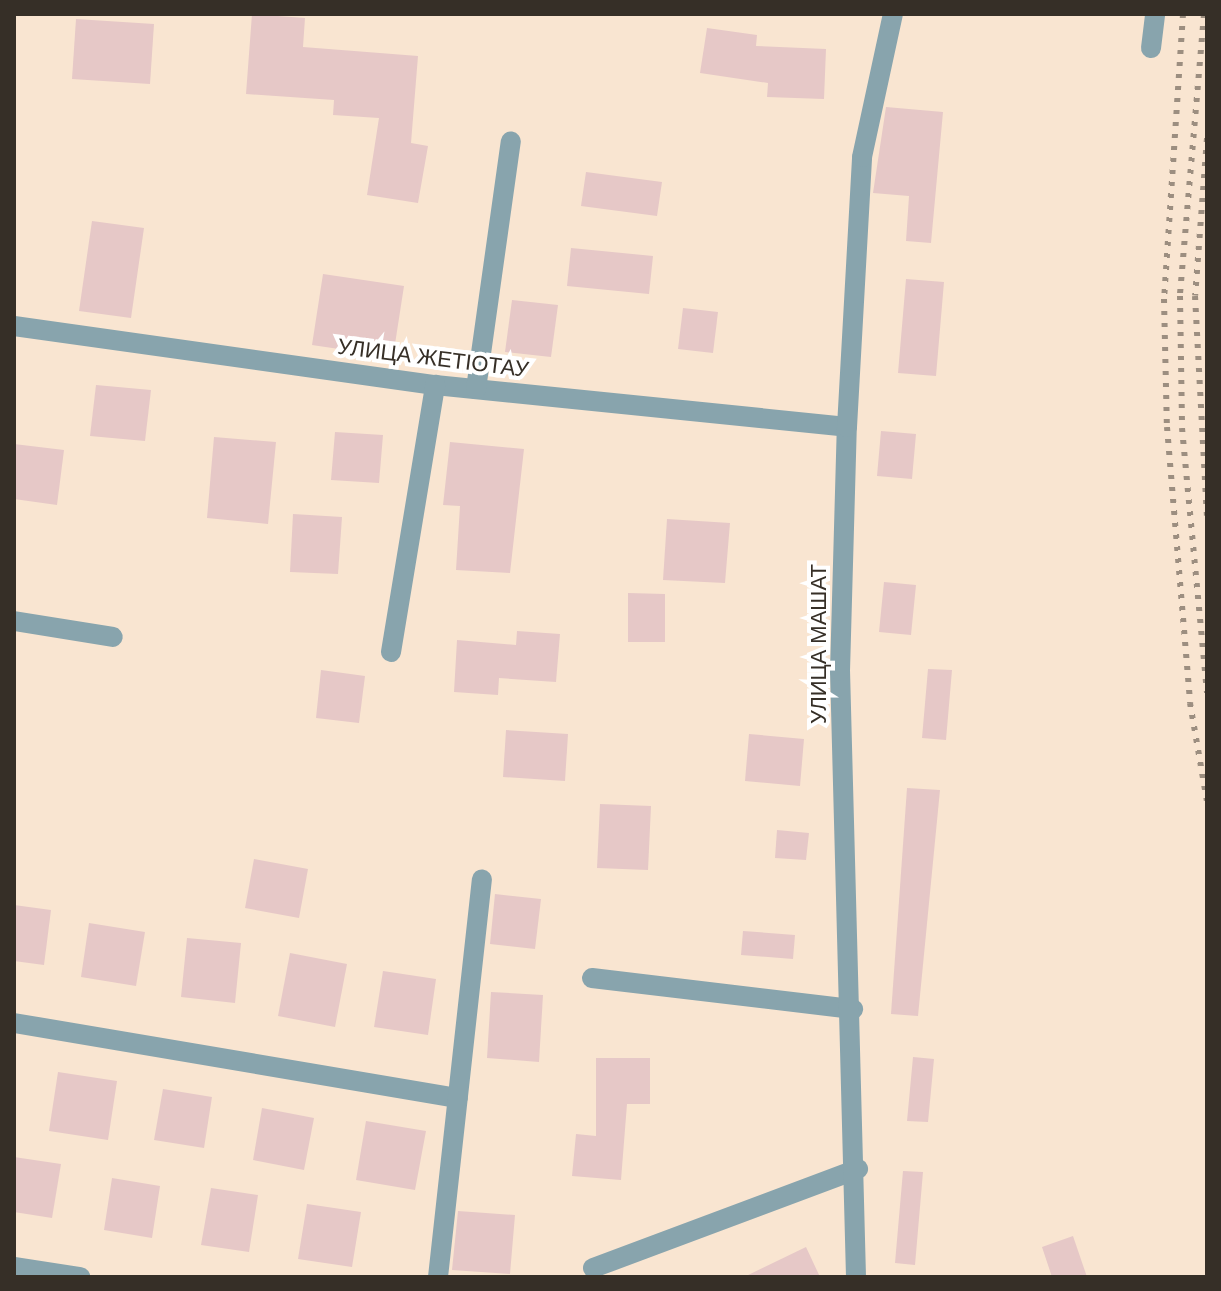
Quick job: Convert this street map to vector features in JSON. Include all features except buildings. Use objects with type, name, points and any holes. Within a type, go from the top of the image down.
[{"type":"street","name":"УЛИЦА МАШАТ","points":[[856,1277],[858,1169],[840,671],[847,427],[862,157],[893,14]]},
{"type":"street","points":[[1151,48],[1155,14]]},
{"type":"street","points":[[476,389],[511,141]]},
{"type":"street","name":"УЛИЦА ЖЕТІОТАУ","points":[[14,326],[435,385],[847,427]]},
{"type":"street","points":[[391,652],[435,385]]},
{"type":"street","points":[[14,621],[113,637]]},
{"type":"street","points":[[438,1277],[482,879]]},
{"type":"street","points":[[592,978],[853,1009]]},
{"type":"street","points":[[14,1023],[458,1098]]},
{"type":"street","points":[[593,1268],[858,1169]]},
{"type":"street","points":[[14,1267],[80,1277]]},
{"type":"railway","points":[[1183,14],[1164,299],[1167,427],[1190,703],[1207,801]]},
{"type":"railway","points":[[1204,14],[1180,296],[1182,428],[1207,693]]},
{"type":"railway","points":[[1207,138],[1195,296],[1207,516]]}]
